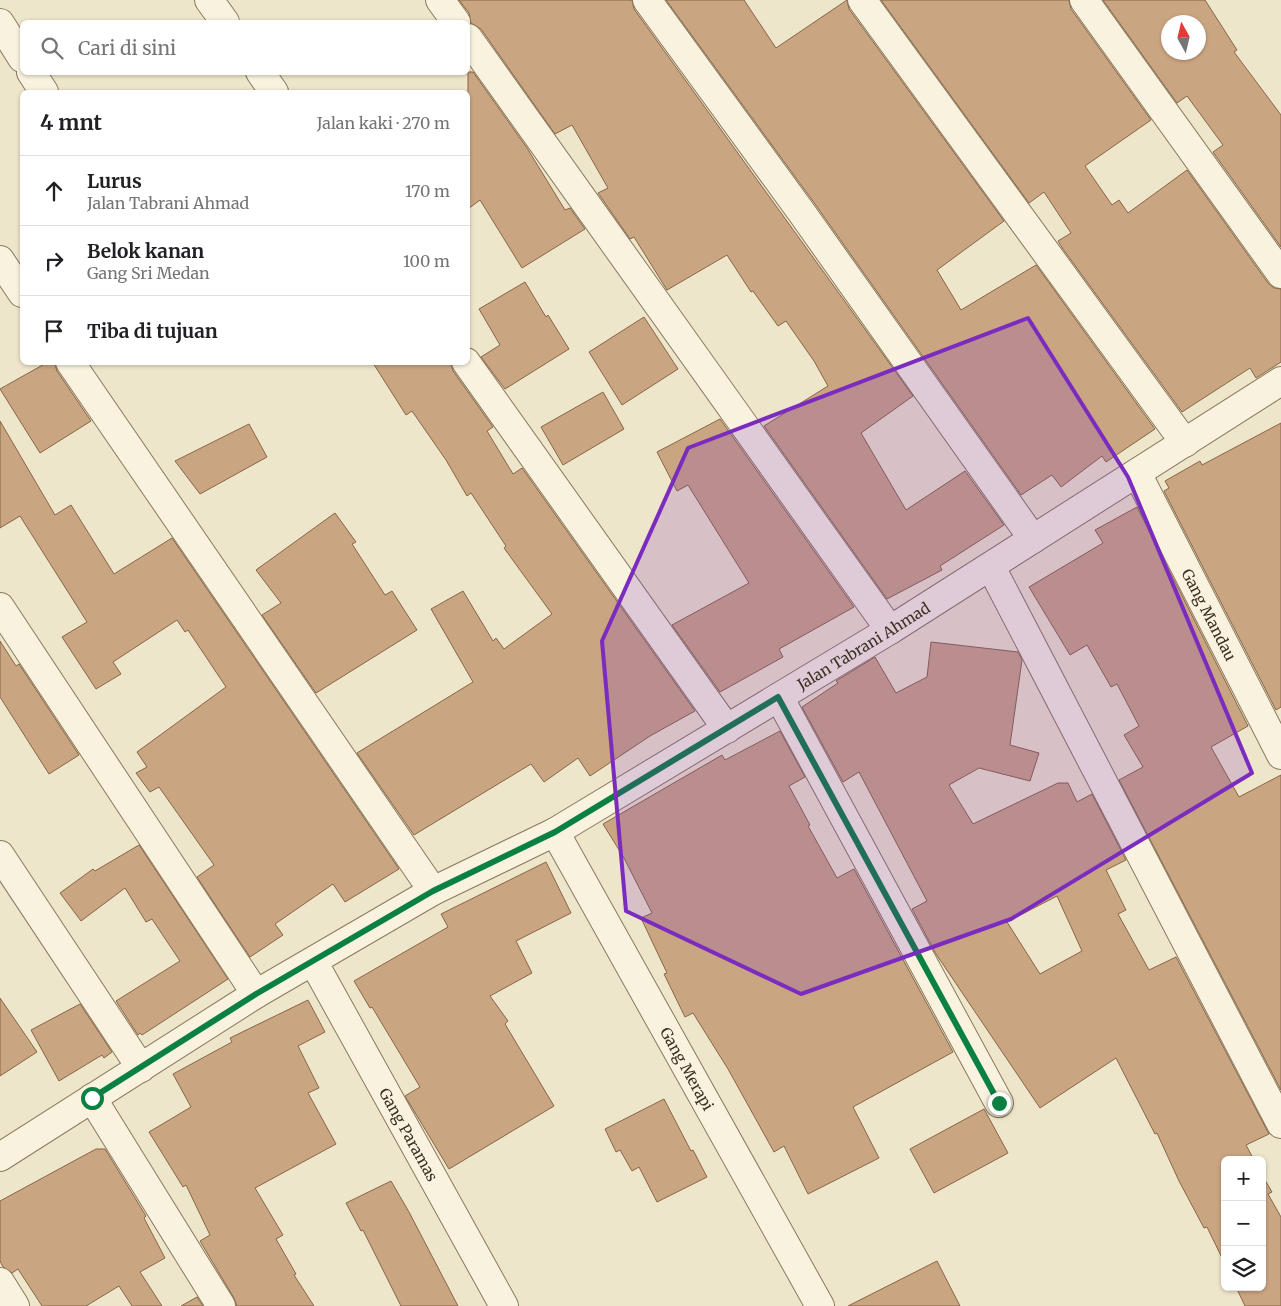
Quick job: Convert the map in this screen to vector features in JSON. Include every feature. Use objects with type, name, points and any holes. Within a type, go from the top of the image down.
[{"type":"street","points":[[208,0],[223,20]]},
{"type":"street","points":[[440,0],[455,20]]},
{"type":"street","points":[[647,0],[802,213],[1033,539]]},
{"type":"street","points":[[862,0],[1185,443]]},
{"type":"street","points":[[1084,0],[1281,274]]},
{"type":"street","points":[[0,23],[20,55]]},
{"type":"street","points":[[470,41],[890,630]]},
{"type":"street","points":[[34,75],[43,90]]},
{"type":"street","points":[[262,75],[273,90]]},
{"type":"street","points":[[0,260],[20,290]]},
{"type":"street","points":[[72,365],[433,891]]},
{"type":"street","points":[[468,365],[726,729]]},
{"type":"street","name":"Jalan Tabrani Ahmad","points":[[1,1156],[256,994],[314,963],[433,891],[555,832],[726,729],[890,630],[1280,384]]},
{"type":"street","name":"Gang Mandau","points":[[1137,473],[1281,755]]},
{"type":"street","points":[[991,567],[1281,1124]]},
{"type":"street","points":[[0,607],[256,994]]},
{"type":"street","points":[[778,697],[999,1103]]},
{"type":"street","name":"Gang Merapi","points":[[555,832],[820,1306]]},
{"type":"street","points":[[0,855],[141,1068]]},
{"type":"street","name":"Gang Paramas","points":[[314,963],[504,1306]]},
{"type":"street","points":[[92,1098],[221,1306]]},
{"type":"street","points":[[0,1282],[15,1306]]},
{"type":"highlighted area","points":[[1028,318],[1128,477],[1252,773],[1011,919],[801,994],[626,911],[602,641],[688,448]]},
{"type":"building","points":[[459,0],[632,0],[634,9],[913,396],[861,433],[906,510],[965,471],[1004,525],[940,566],[942,570],[887,599],[764,426],[828,386],[814,361],[786,321],[778,326],[753,291],[751,292],[727,255],[667,290],[634,237],[630,239],[598,193],[608,188],[572,125],[555,134],[481,29],[471,23],[469,13]]},
{"type":"building","points":[[666,0],[744,0],[776,48],[847,0],[849,9],[1004,221],[937,270],[961,310],[1036,265],[1155,429],[1106,462],[1102,456],[1061,487],[1052,475],[1021,495],[815,204]]},
{"type":"building","points":[[881,0],[1069,0],[1071,9],[1151,120],[1085,166],[1112,205],[1119,200],[1128,213],[1187,170],[1268,283],[1274,288],[1281,289],[1281,362],[1256,378],[1250,368],[1182,412],[1063,249],[1058,241],[1071,233],[1044,192],[1029,203]]},
{"type":"building","points":[[1103,0],[1205,0],[1237,50],[1234,52],[1281,115],[1281,247],[1213,152],[1223,145],[1187,96],[1177,103]]},
{"type":"building","points":[[470,72],[473,72],[527,148],[565,210],[570,208],[585,229],[522,268],[480,200],[470,208],[470,90],[468,90],[468,75],[470,75]]},
{"type":"building","points":[[525,282],[546,317],[548,315],[569,349],[505,389],[481,357],[500,345],[479,309]]},
{"type":"building","points":[[644,317],[678,369],[622,405],[589,352]]},
{"type":"building","points":[[43,365],[55,365],[57,371],[91,421],[40,453],[0,389]]},
{"type":"building","points":[[374,365],[452,365],[453,371],[493,427],[487,431],[513,474],[522,468],[695,711],[650,736],[590,776],[578,758],[544,782],[531,764],[414,835],[357,753],[473,682],[431,609],[463,591],[493,641],[496,638],[504,649],[552,614],[504,548],[506,546],[471,493],[467,496],[446,460],[412,411],[406,415]]},
{"type":"building","points":[[603,392],[624,429],[563,465],[541,427]]},
{"type":"building","points":[[720,419],[854,607],[779,649],[783,657],[720,692],[672,625],[749,583],[688,485],[677,491],[657,452]]},
{"type":"building","points":[[0,421],[55,515],[71,505],[114,574],[172,538],[399,869],[345,902],[333,884],[275,924],[283,935],[250,957],[197,877],[214,865],[159,787],[150,792],[136,773],[147,767],[137,752],[226,687],[188,630],[185,632],[177,620],[113,662],[121,674],[96,689],[62,637],[87,622],[20,516],[0,528]]},
{"type":"building","points":[[1281,423],[1281,707],[1276,710],[1164,491],[1169,488],[1165,481],[1200,461],[1202,465]]},
{"type":"building","points":[[249,424],[267,457],[200,494],[175,461]]},
{"type":"building","points":[[1137,507],[1248,726],[1211,747],[1239,797],[1281,775],[1281,1090],[1119,780],[1143,767],[1124,735],[1139,726],[1117,684],[1111,687],[1087,645],[1070,655],[1029,587],[1103,543],[1095,530]]},
{"type":"building","points":[[335,513],[356,542],[352,544],[385,595],[392,591],[417,630],[316,693],[262,615],[281,603],[256,570]]},
{"type":"building","points":[[0,641],[16,666],[19,664],[79,755],[49,774],[0,697]]},
{"type":"building","points":[[931,642],[1018,652],[1022,660],[1010,745],[1039,753],[1030,781],[979,768],[949,785],[973,824],[1058,783],[1068,783],[1077,802],[1092,794],[1126,860],[1106,870],[1126,910],[1118,914],[1149,970],[1176,957],[1269,1134],[1246,1145],[1252,1156],[1221,1156],[1221,1256],[1207,1227],[1204,1228],[1179,1181],[1157,1133],[1155,1134],[1116,1058],[1040,1108],[936,954],[912,909],[927,901],[859,772],[843,782],[802,707],[838,683],[836,681],[875,657],[896,693],[927,677]],"holes":[[[1057,896],[1082,951],[1040,974],[1007,922]]]},
{"type":"building","points":[[780,731],[805,777],[789,786],[810,825],[808,826],[837,878],[854,869],[953,1052],[853,1107],[879,1158],[808,1194],[784,1146],[774,1152],[728,1069],[693,1013],[685,1017],[664,974],[667,973],[641,918],[652,913],[624,858],[603,824],[722,755],[725,760]]},
{"type":"building","points":[[139,845],[228,979],[142,1035],[140,1033],[138,1035],[116,1001],[180,961],[152,919],[146,922],[125,888],[81,921],[60,893],[93,869],[95,871]]},
{"type":"building","points":[[546,862],[571,913],[516,941],[532,973],[490,996],[508,1021],[505,1024],[554,1106],[449,1169],[405,1096],[420,1087],[372,1007],[370,1008],[354,981],[448,927],[441,914]]},
{"type":"building","points":[[0,998],[37,1052],[0,1076]]},
{"type":"building","points":[[308,1000],[325,1032],[298,1046],[319,1088],[308,1093],[336,1144],[255,1188],[283,1235],[276,1239],[296,1274],[294,1275],[314,1306],[237,1306],[200,1241],[210,1235],[186,1185],[183,1187],[149,1132],[191,1107],[173,1074],[232,1042],[230,1038]]},
{"type":"building","points":[[80,1004],[112,1052],[104,1058],[102,1055],[59,1081],[31,1030]]},
{"type":"building","points":[[664,1099],[707,1177],[657,1202],[639,1167],[632,1171],[620,1150],[616,1152],[605,1129]]},
{"type":"building","points":[[984,1109],[1008,1153],[934,1193],[910,1149]]},
{"type":"building","points":[[96,1149],[105,1149],[146,1216],[144,1218],[165,1258],[140,1272],[162,1306],[132,1306],[119,1286],[86,1306],[42,1306],[18,1269],[12,1273],[3,1267],[0,1261],[0,1201]]},
{"type":"building","points":[[391,1181],[458,1306],[401,1306],[363,1230],[361,1231],[346,1203]]},
{"type":"building","points":[[1266,1182],[1272,1192],[1268,1194],[1281,1217],[1281,1306],[1245,1306],[1238,1291],[1266,1291]]},
{"type":"building","points":[[937,1261],[960,1306],[848,1306]]},
{"type":"building","points":[[197,1297],[203,1306],[181,1306]]},
{"type":"route","points":[[92,1098],[256,994],[314,963],[433,891],[555,832],[778,697],[999,1103]]}]
